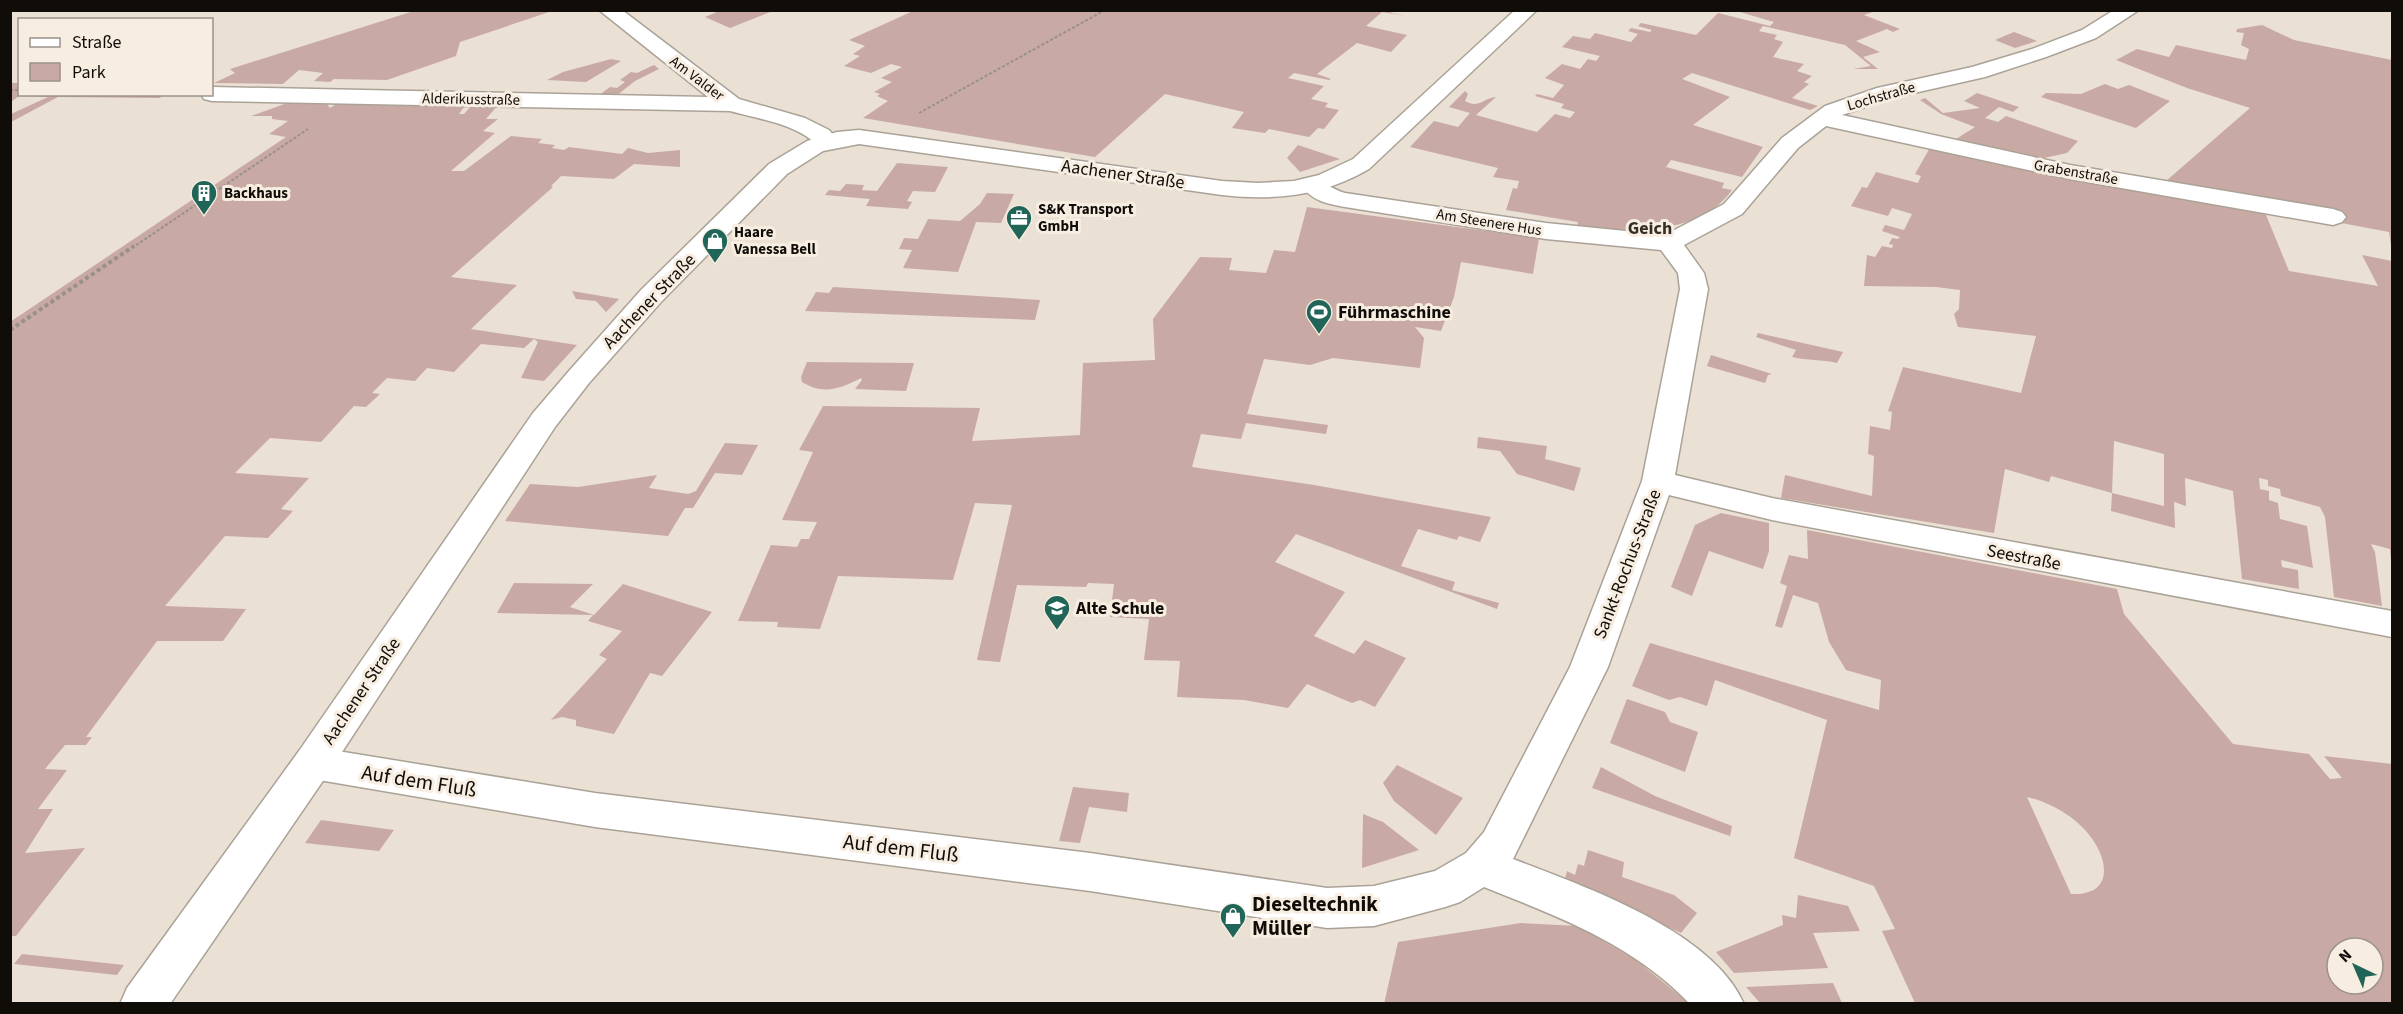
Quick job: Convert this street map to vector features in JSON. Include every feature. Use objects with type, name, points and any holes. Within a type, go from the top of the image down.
[{"type":"street","name":"Am Valder","points":[[609,10],[731,104],[797,123],[821,135],[827,142]]},
{"type":"street","name":"Aachener Straße","points":[[143,1004],[313,763],[524,447],[579,377],[651,296],[778,169],[799,155],[827,142],[848,137],[876,138],[1238,190],[1271,192],[1314,186],[1339,177],[1361,164],[1527,10]]},
{"type":"street","name":"Lochstraße","points":[[1669,243],[1733,209],[1790,143],[1822,118],[1858,101],[1977,72],[2068,43],[2105,26],[2129,10]]},
{"type":"street","name":"Alderikusstraße","points":[[213,94],[731,104]]},
{"type":"street","name":"Grabenstraße","points":[[1822,118],[2060,170],[2333,217]]},
{"type":"street","name":"Am Steenere Hus","points":[[1314,186],[1335,198],[1546,231],[1669,243]]},
{"type":"street","name":"Sankt-Rochus-Straße","points":[[1481,866],[1499,845],[1589,667],[1658,481],[1694,289],[1691,273],[1669,243]]},
{"type":"street","name":"Seestraße","points":[[1658,481],[1715,497],[1772,509],[2392,624]]},
{"type":"street","name":"Auf dem Fluß","points":[[313,763],[595,810],[1090,872],[1327,908],[1374,906],[1418,897],[1445,888],[1481,866]]},
{"type":"street","points":[[1481,866],[1598,914],[1643,937],[1688,971],[1721,1004]]},
{"type":"path","points":[[876,138],[1105,10]]},
{"type":"path","points":[[10,330],[273,152]]},
{"type":"green space","points":[[417,10],[552,11],[460,42],[456,56],[387,80],[314,81],[323,73],[299,70],[283,84],[214,83],[235,73],[230,69]]},
{"type":"green space","points":[[722,10],[773,11],[730,28],[705,17]]},
{"type":"green space","points":[[1392,10],[1391,13],[1405,16],[1382,12],[1366,26],[1407,35],[1391,52],[1357,43],[1317,74],[1331,79],[1294,73],[1288,78],[1324,86],[1311,99],[1328,103],[1325,107],[1339,110],[1324,129],[1318,128],[1309,137],[1269,129],[1265,133],[1232,128],[1244,112],[1165,94],[1095,157],[863,118],[888,101],[874,92],[892,82],[881,78],[902,67],[891,64],[871,73],[844,66],[860,56],[853,54],[865,46],[849,40],[913,11]]},
{"type":"green space","points":[[1733,10],[1875,11],[1864,15],[1900,29],[1893,32],[1887,29],[1856,41],[1880,52],[1863,57],[1878,69],[1853,69],[1871,66],[1845,45],[1763,26],[1759,31],[1777,35],[1774,39],[1783,42],[1773,57],[1804,64],[1797,71],[1812,76],[1804,82],[1809,84],[1792,98],[1818,106],[1810,110],[1692,73],[1682,79],[1730,97],[1693,125],[1763,147],[1742,177],[1671,160],[1666,167],[1724,183],[1722,188],[1732,190],[1718,205],[1700,216],[1681,224],[1660,228],[1618,230],[1577,228],[1578,222],[1506,210],[1513,188],[1517,189],[1519,181],[1493,177],[1498,168],[1410,147],[1434,121],[1458,127],[1470,113],[1449,107],[1465,91],[1468,94],[1465,101],[1474,104],[1496,97],[1476,115],[1537,132],[1555,114],[1570,118],[1575,112],[1561,108],[1564,104],[1535,96],[1537,94],[1553,98],[1564,85],[1545,78],[1562,64],[1580,69],[1588,59],[1596,61],[1600,56],[1562,47],[1573,36],[1590,39],[1595,33],[1631,42],[1638,34],[1628,31],[1631,28],[1650,32],[1652,30],[1638,26],[1641,23],[1696,35],[1718,13],[1770,26],[1774,22]]},
{"type":"green space","points":[[2262,25],[2294,40],[2392,60],[2392,251],[2389,232],[2336,222],[2273,199],[2166,181],[2250,108],[2187,88],[2116,60],[2137,49],[2169,57],[2176,45],[2246,60],[2249,49],[2241,45],[2244,33],[2236,32],[2237,29]]},
{"type":"green space","points":[[2014,32],[2037,41],[2015,48],[1995,40]]},
{"type":"green space","points":[[611,59],[621,61],[586,82],[547,80],[563,72]]},
{"type":"green space","points":[[654,65],[659,69],[635,81],[616,96],[598,96],[610,87],[617,88],[625,82],[620,80],[631,72],[637,73]]},
{"type":"green space","points":[[11,83],[18,83],[19,96],[11,102]]},
{"type":"green space","points":[[2105,84],[2118,89],[2129,85],[2170,101],[2136,128],[2041,97],[2046,93],[2081,94]]},
{"type":"green space","points":[[1977,93],[2019,107],[2013,112],[1999,107],[1985,118],[1998,122],[2006,116],[2078,141],[2067,153],[2044,158],[2041,162],[1934,141],[1937,135],[1956,139],[1975,127],[1941,114],[1920,100],[1925,98],[1943,113],[1980,108],[1964,101]]},
{"type":"green space","points":[[19,96],[162,96],[159,98],[58,97],[11,122],[11,114],[48,97]]},
{"type":"green space","points":[[341,101],[467,103],[459,114],[464,114],[473,104],[499,104],[486,119],[498,119],[483,131],[495,133],[451,171],[464,171],[511,136],[542,139],[538,143],[555,145],[552,148],[564,150],[569,147],[622,154],[628,148],[648,153],[680,150],[680,167],[634,164],[614,179],[561,176],[551,186],[553,187],[451,277],[517,285],[471,329],[577,345],[544,381],[521,378],[538,342],[534,339],[524,348],[481,344],[454,372],[427,368],[415,381],[387,378],[372,393],[380,394],[366,407],[354,406],[321,442],[270,438],[235,473],[309,478],[281,509],[293,511],[268,538],[225,536],[165,606],[246,609],[223,641],[157,641],[86,737],[92,737],[86,745],[65,745],[45,769],[67,770],[38,809],[53,809],[25,853],[85,848],[16,936],[10,936],[10,322],[286,137],[269,134],[288,121],[272,119],[272,116],[251,116],[290,102],[326,103],[330,108]]},
{"type":"green space","points":[[1298,145],[1340,159],[1300,172],[1287,158]]},
{"type":"green space","points":[[1931,146],[2264,210],[2289,271],[2378,286],[2362,255],[2392,261],[2392,571],[2390,549],[2371,544],[2375,552],[2382,606],[2334,597],[2325,517],[2320,507],[2281,496],[2280,489],[2268,486],[2268,480],[2259,478],[2260,489],[2269,491],[2269,500],[2278,503],[2280,519],[2307,526],[2313,568],[2281,560],[2282,567],[2298,570],[2299,589],[2242,579],[2233,491],[2185,478],[2186,506],[2174,502],[2175,528],[2111,511],[2112,493],[2051,476],[2049,482],[2005,469],[1994,533],[1781,498],[1785,475],[1872,496],[1874,456],[1868,454],[1870,426],[1890,430],[1892,412],[1888,411],[1903,367],[2021,393],[2036,336],[1958,327],[1954,314],[1959,309],[1960,290],[1936,287],[1864,286],[1867,255],[1875,257],[1882,246],[1892,248],[1893,245],[1889,244],[1892,238],[1900,237],[1882,231],[1885,225],[1904,230],[1912,214],[1892,208],[1888,216],[1851,206],[1862,187],[1867,188],[1876,172],[1918,183],[1921,176],[1915,174]],"holes":[[[2114,441],[2164,454],[2164,506],[2112,493]]]},
{"type":"green space","points":[[897,163],[948,167],[935,192],[913,191],[907,201],[912,202],[908,209],[866,206],[870,199],[825,195],[829,190],[840,191],[846,184],[864,185],[862,190],[877,191]]},
{"type":"green space","points":[[987,193],[1014,194],[1001,223],[976,222],[958,272],[903,268],[912,250],[899,249],[904,238],[918,239],[928,219],[960,221],[980,204]]},
{"type":"green space","points":[[1307,207],[1539,238],[1533,274],[1461,262],[1454,297],[1441,331],[1415,327],[1424,338],[1420,368],[1333,358],[1310,365],[1264,359],[1247,414],[1328,425],[1326,434],[1246,423],[1241,439],[1201,434],[1192,467],[1314,485],[1491,517],[1480,542],[1459,536],[1457,540],[1418,529],[1401,566],[1455,582],[1452,590],[1499,603],[1497,609],[1296,534],[1275,562],[1345,592],[1314,636],[1354,654],[1365,640],[1406,658],[1375,707],[1360,700],[1352,703],[1307,684],[1288,708],[1244,700],[1177,697],[1180,661],[1144,660],[1149,619],[1110,617],[1114,584],[1088,583],[1086,587],[1017,585],[1000,662],[977,660],[1012,505],[975,503],[953,580],[838,576],[820,629],[777,627],[778,622],[738,621],[771,545],[797,547],[801,539],[809,539],[817,522],[782,520],[813,452],[799,450],[823,406],[980,408],[972,441],[1080,435],[1083,363],[1155,360],[1153,319],[1200,257],[1232,258],[1229,270],[1266,273],[1274,250],[1295,252]]},
{"type":"green space","points":[[833,287],[1040,300],[1035,320],[805,311],[816,292],[829,293]]},
{"type":"green space","points":[[572,291],[619,299],[606,312],[596,301],[576,299]]},
{"type":"green space","points":[[1758,333],[1843,352],[1837,363],[1792,357],[1796,350],[1756,337]]},
{"type":"green space","points":[[1711,355],[1772,374],[1768,375],[1765,383],[1707,366]]},
{"type":"green space","points":[[807,362],[914,363],[906,391],[855,389],[862,380],[861,378],[839,388],[824,389],[810,386],[802,382],[801,377]]},
{"type":"green space","points":[[1478,437],[1547,446],[1545,459],[1581,468],[1574,491],[1517,474],[1500,451],[1477,448]]},
{"type":"green space","points":[[725,443],[758,445],[742,475],[715,473],[693,508],[685,508],[668,536],[505,521],[530,484],[578,487],[657,475],[649,488],[688,494],[696,491]]},
{"type":"green space","points":[[1721,513],[1769,523],[1769,551],[1763,569],[1709,551],[1692,596],[1671,587],[1695,525]]},
{"type":"green space","points":[[1807,530],[2117,589],[2124,614],[2233,744],[2309,754],[2330,779],[2342,778],[2324,756],[2392,764],[2392,1003],[1915,1003],[1882,931],[1895,929],[1874,886],[1794,858],[1827,720],[1715,680],[1707,706],[1680,697],[1669,700],[1632,686],[1650,643],[1879,710],[1881,680],[1846,670],[1829,642],[1818,603],[1793,595],[1782,628],[1775,626],[1787,586],[1780,583],[1789,555],[1808,559]],"holes":[[[2027,797],[2046,803],[2080,825],[2099,850],[2104,869],[2103,878],[2093,890],[2071,894]]]},
{"type":"green space","points":[[514,583],[593,584],[570,607],[594,615],[623,584],[712,612],[662,676],[650,673],[614,734],[576,726],[576,720],[562,717],[551,720],[607,659],[599,655],[622,631],[588,621],[593,615],[497,613]]},
{"type":"green space","points":[[1627,699],[1665,712],[1670,722],[1698,732],[1685,772],[1610,743]]},
{"type":"green space","points":[[1397,765],[1463,798],[1436,835],[1394,801],[1383,783]]},
{"type":"green space","points":[[1601,767],[1655,796],[1732,826],[1730,836],[1592,788]]},
{"type":"green space","points":[[1073,787],[1129,793],[1127,812],[1089,807],[1080,843],[1059,841]]},
{"type":"green space","points":[[1363,814],[1383,822],[1419,850],[1362,868]]},
{"type":"green space","points":[[321,820],[394,830],[379,851],[305,843]]},
{"type":"green space","points":[[1588,850],[1624,862],[1622,877],[1674,895],[1697,913],[1681,933],[1565,879],[1567,871],[1575,875],[1578,864],[1584,866]]},
{"type":"green space","points":[[1798,895],[1848,906],[1860,931],[1813,933],[1828,968],[1734,973],[1716,952],[1783,925],[1782,915],[1796,918]]},
{"type":"green space","points":[[1521,923],[1578,926],[1636,960],[1690,1004],[1384,1004],[1398,942]]},
{"type":"green space","points":[[22,954],[124,965],[117,975],[14,964]]},
{"type":"green space","points":[[1833,983],[1842,1003],[1760,1003],[1746,987]]},
{"type":"place","name":"Backhaus","points":[[204,216]]},
{"type":"place","name":"S&K Transport GmbH","points":[[1019,241]]},
{"type":"place","name":"Haare Vanessa Bell","points":[[715,264]]},
{"type":"place","name":"Führmaschine","points":[[1319,335]]},
{"type":"place","name":"Alte Schule","points":[[1057,631]]},
{"type":"place","name":"Dieseltechnik Müller","points":[[1233,939]]},
{"type":"district","name":"Geich","points":[[1650,228]]}]
